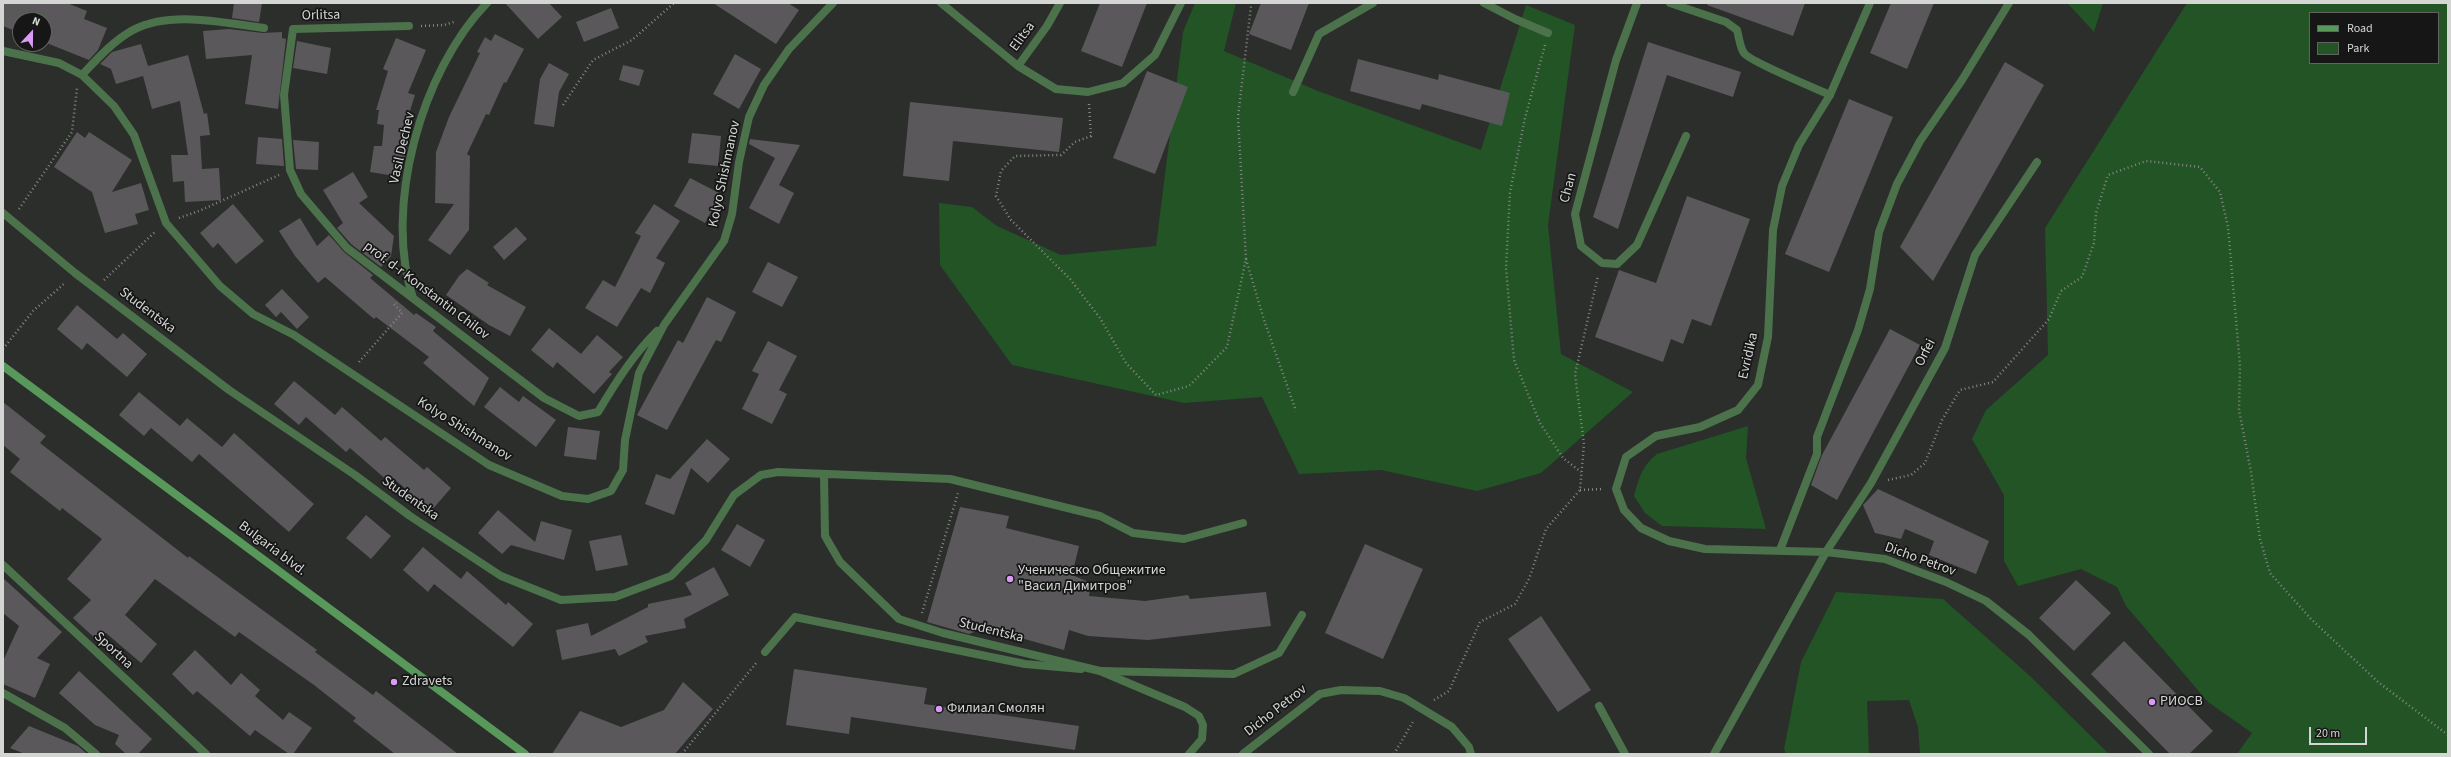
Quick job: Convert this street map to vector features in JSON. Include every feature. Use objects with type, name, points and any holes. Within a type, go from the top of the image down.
[{"type":"street","points":[[475,15],[487,3]]},
{"type":"street","name":"Kolyo Shishmanov","points":[[3,51],[59,63],[82,74],[114,106],[134,135],[166,223],[220,286],[253,314],[294,335],[489,465],[562,496],[588,499],[610,491],[623,470],[625,440],[639,373],[664,325],[724,241],[732,214],[739,162],[750,117],[764,85],[789,49],[833,3]]},
{"type":"street","points":[[941,3],[1018,66],[1056,89],[1088,92],[1123,83],[1154,55],[1181,3]]},
{"type":"street","name":"Elitsa","points":[[1018,66],[1047,26],[1060,3]]},
{"type":"street","points":[[1292,92],[1319,34],[1373,3]]},
{"type":"street","points":[[1484,3],[1515,19],[1548,33]]},
{"type":"street","name":"Chan","points":[[1602,263],[1581,246],[1575,214],[1616,60],[1637,3]]},
{"type":"street","points":[[1670,3],[1726,22],[1737,30],[1743,52],[1750,59],[1774,68],[1830,95]]},
{"type":"street","name":"Evridika","points":[[1616,489],[1626,457],[1656,436],[1700,427],[1738,410],[1758,385],[1768,338],[1773,230],[1782,186],[1799,145],[1830,95],[1870,3]]},
{"type":"street","points":[[1780,550],[1817,454],[1817,437],[1858,330],[1870,289],[1879,232],[1897,184],[1920,140],[1966,73],[2009,3]]},
{"type":"street","name":"Vasil Dechev","points":[[413,298],[408,281],[402,237],[403,208],[417,132],[433,88],[447,60],[475,15]]},
{"type":"street","points":[[82,74],[110,46],[134,30],[154,23],[192,20],[264,28]]},
{"type":"street","name":"Orlitsa","points":[[293,29],[410,26]]},
{"type":"street","name":"prof. d-r Konstantin Chilov","points":[[293,29],[284,95],[290,170],[301,194],[347,248],[544,398],[579,416],[598,412],[638,349],[664,325]]},
{"type":"street","points":[[1602,263],[1617,264],[1637,245],[1686,136]]},
{"type":"street","name":"Orfei","points":[[1826,552],[1871,483],[1945,348],[1975,255],[2037,162]]},
{"type":"street","name":"Studentska","points":[[3,213],[75,273],[230,390],[355,475],[423,524],[501,576],[561,600],[615,597],[671,576],[706,540],[734,495],[761,475],[778,472],[950,479],[1100,516],[1133,533],[1184,539],[1244,523]]},
{"type":"street","name":"Bulgaria blvd.","points":[[3,366],[525,754]]},
{"type":"street","name":"Studentska","points":[[824,474],[825,536],[840,562],[899,619],[1100,671],[1179,704],[1198,716],[1203,724],[1202,739],[1189,754]]},
{"type":"street","points":[[1616,489],[1624,510],[1641,528],[1669,541],[1705,549],[1826,552],[1714,754]]},
{"type":"street","name":"Dicho Petrov","points":[[1826,552],[1885,559],[1946,582],[1986,601],[2029,635],[2148,754]]},
{"type":"street","name":"Sportna","points":[[3,565],[206,754]]},
{"type":"street","points":[[765,652],[795,617],[1025,664],[1100,671],[1234,674],[1279,653],[1302,615]]},
{"type":"street","name":"Dicho Petrov","points":[[1243,754],[1320,694],[1340,690],[1380,691],[1404,698],[1452,727],[1469,746],[1471,754]]},
{"type":"street","points":[[3,693],[65,728],[96,754]]},
{"type":"street","points":[[1599,706],[1625,754]]},
{"type":"path","points":[[563,105],[593,60],[632,40],[674,3]]},
{"type":"path","points":[[1251,6],[1238,117],[1246,259],[1264,320],[1296,411]]},
{"type":"path","points":[[410,26],[444,25],[475,15]]},
{"type":"path","points":[[1548,33],[1525,118],[1510,192],[1506,268],[1514,360],[1540,423],[1563,458],[1581,472]]},
{"type":"path","points":[[12,219],[72,132],[78,84],[82,74]]},
{"type":"path","points":[[1088,92],[1091,136],[1075,142],[1061,155],[1015,156],[1001,171],[996,196],[1011,220],[1070,279],[1100,318],[1126,363],[1156,396],[1189,386],[1227,348],[1246,259]]},
{"type":"path","points":[[1871,483],[1911,475],[1925,463],[1942,420],[1960,390],[1992,382],[2049,318],[2061,291],[2082,277],[2094,243],[2096,213],[2108,175],[2146,161],[2200,167],[2220,192],[2228,227],[2240,366],[2238,410],[2251,472],[2260,539],[2270,574],[2311,619],[2378,682],[2448,735]]},
{"type":"path","points":[[95,288],[166,223],[199,212],[290,170]]},
{"type":"path","points":[[1394,754],[1422,708],[1449,691],[1480,622],[1515,604],[1529,579],[1546,529],[1580,490],[1584,444],[1576,374],[1587,318],[1602,263]]},
{"type":"path","points":[[3,349],[33,311],[75,273]]},
{"type":"path","points":[[355,367],[402,313],[394,304],[413,298]]},
{"type":"path","points":[[918,625],[961,482]]},
{"type":"path","points":[[1580,490],[1616,489]]},
{"type":"path","points":[[682,754],[765,652]]},
{"type":"green space","points":[[1195,3],[1236,3],[1224,51],[1318,91],[1481,150],[1526,5],[1575,25],[1548,225],[1561,354],[1633,392],[1541,473],[1477,491],[1381,470],[1299,474],[1262,397],[1184,403],[1012,365],[940,265],[939,203],[972,207],[997,226],[1061,255],[1156,246],[1183,32]]},
{"type":"green space","points":[[2067,3],[2103,3],[2094,32],[2071,7]]},
{"type":"green space","points":[[2187,3],[2448,3],[2448,754],[2237,754],[2252,733],[2208,702],[2126,606],[2117,587],[2081,569],[2018,586],[2004,561],[2004,495],[1972,439],[1986,410],[2048,355],[2045,228]]},
{"type":"green space","points":[[1748,426],[1746,458],[1766,529],[1662,526],[1645,513],[1634,496],[1644,468],[1657,454]]},
{"type":"green space","points":[[1836,592],[1943,599],[2030,676],[2109,754],[1920,754],[1918,727],[1909,700],[1867,701],[1869,754],[1786,754],[1784,749],[1801,662]]},
{"type":"building","points":[[3,3],[67,3],[87,11],[84,19],[107,28],[98,50],[89,60],[52,45],[52,12],[12,12],[12,30],[3,26]]},
{"type":"building","points":[[234,3],[262,3],[259,22],[232,18]]},
{"type":"building","points":[[505,3],[549,3],[562,17],[538,39]]},
{"type":"building","points":[[713,3],[788,3],[799,10],[776,44]]},
{"type":"building","points":[[1100,3],[1147,3],[1122,67],[1081,51]]},
{"type":"building","points":[[1261,3],[1309,3],[1291,50],[1249,34]]},
{"type":"building","points":[[1708,3],[1805,3],[1793,36],[1707,5]]},
{"type":"building","points":[[1891,3],[1934,3],[1907,69],[1870,53]]},
{"type":"building","points":[[611,8],[619,28],[584,42],[576,22]]},
{"type":"building","points":[[229,29],[263,33],[282,32],[282,38],[286,39],[278,109],[245,104],[252,55],[206,59],[203,31]]},
{"type":"building","points":[[495,34],[524,49],[506,83],[504,82],[489,115],[486,114],[467,154],[470,156],[469,230],[450,255],[428,240],[454,204],[435,203],[436,152],[449,117],[480,53],[477,52],[485,37],[491,41]]},
{"type":"building","points":[[396,38],[426,50],[408,93],[415,95],[401,139],[408,140],[401,177],[370,172],[374,146],[382,146],[384,125],[377,124],[379,110],[376,110],[388,71],[383,69]]},
{"type":"building","points":[[297,41],[331,48],[327,74],[293,68]]},
{"type":"building","points":[[1648,42],[1741,72],[1733,97],[1667,75],[1618,229],[1593,217]]},
{"type":"building","points":[[141,44],[148,66],[188,55],[204,114],[207,113],[210,135],[200,136],[202,169],[219,168],[221,200],[185,202],[184,181],[173,182],[171,155],[188,155],[180,101],[152,109],[143,76],[116,84],[111,69],[100,64],[112,52]]},
{"type":"building","points":[[735,54],[761,69],[739,109],[713,94]]},
{"type":"building","points":[[1358,59],[1438,80],[1439,74],[1510,93],[1502,126],[1422,104],[1420,110],[1350,91]]},
{"type":"building","points":[[2005,62],[2044,85],[1933,281],[1900,247]]},
{"type":"building","points":[[549,63],[569,74],[559,92],[554,127],[534,124],[540,79]]},
{"type":"building","points":[[623,65],[644,70],[639,86],[619,80]]},
{"type":"building","points":[[1147,71],[1188,87],[1155,174],[1113,158]]},
{"type":"building","points":[[1849,99],[1893,117],[1829,272],[1785,254]]},
{"type":"building","points":[[910,102],[1063,118],[1059,152],[953,141],[949,181],[903,176]]},
{"type":"building","points":[[77,132],[85,138],[89,132],[132,160],[112,192],[141,183],[149,210],[135,214],[138,224],[105,233],[92,192],[54,167]]},
{"type":"building","points":[[692,133],[721,136],[718,166],[688,163]]},
{"type":"building","points":[[258,137],[282,139],[284,166],[256,164]]},
{"type":"building","points":[[750,139],[800,145],[779,185],[794,193],[779,224],[749,208],[775,158],[749,144]]},
{"type":"building","points":[[293,140],[319,142],[318,170],[296,169]]},
{"type":"building","points":[[353,172],[368,197],[359,203],[394,236],[391,256],[381,267],[351,244],[337,228],[343,223],[323,190]]},
{"type":"building","points":[[690,178],[721,194],[705,223],[674,206]]},
{"type":"building","points":[[1687,196],[1750,219],[1711,326],[1692,319],[1683,344],[1671,339],[1663,362],[1595,337],[1619,270],[1656,283]]},
{"type":"building","points":[[233,204],[264,241],[236,264],[218,243],[213,248],[200,233]]},
{"type":"building","points":[[654,204],[680,221],[656,258],[665,263],[650,293],[641,288],[617,327],[585,308],[603,280],[615,287],[641,236],[635,233]]},
{"type":"building","points":[[300,218],[317,246],[329,235],[344,252],[373,275],[370,278],[414,315],[416,313],[436,327],[433,331],[489,378],[474,406],[423,363],[429,357],[376,317],[374,319],[325,277],[318,283],[295,256],[279,231]]},
{"type":"building","points":[[516,227],[527,239],[504,260],[493,247]]},
{"type":"building","points":[[768,262],[798,277],[782,307],[752,292]]},
{"type":"building","points":[[467,269],[489,283],[487,285],[526,307],[510,336],[489,325],[446,295],[459,276]]},
{"type":"building","points":[[282,289],[309,317],[297,329],[281,312],[276,317],[265,305]]},
{"type":"building","points":[[707,297],[736,312],[721,342],[716,340],[667,430],[637,415],[678,340],[683,343]]},
{"type":"building","points":[[77,305],[117,339],[123,333],[147,354],[127,377],[87,343],[82,350],[57,329]]},
{"type":"building","points":[[549,328],[581,354],[597,335],[623,357],[609,372],[612,374],[594,394],[557,362],[553,368],[531,350]]},
{"type":"building","points":[[1890,329],[1920,345],[1837,500],[1811,485],[1822,455]]},
{"type":"building","points":[[768,341],[797,356],[779,390],[787,394],[772,424],[742,409],[759,374],[752,371]]},
{"type":"building","points":[[294,381],[335,415],[342,407],[381,441],[385,437],[424,470],[427,467],[451,488],[431,511],[393,478],[389,482],[350,448],[346,452],[306,417],[299,425],[274,404]]},
{"type":"building","points":[[500,387],[519,402],[523,396],[556,420],[536,447],[484,407]]},
{"type":"building","points":[[139,392],[180,426],[187,418],[222,447],[234,433],[314,504],[289,532],[199,454],[192,462],[151,428],[144,436],[119,415]]},
{"type":"building","points":[[3,402],[46,436],[40,443],[188,558],[189,556],[317,650],[315,652],[373,695],[376,691],[458,754],[395,754],[353,721],[356,718],[314,685],[239,632],[235,637],[155,579],[125,615],[157,644],[141,663],[106,633],[98,641],[73,618],[91,600],[67,579],[102,539],[62,508],[60,511],[10,472],[20,459],[3,445]]},
{"type":"building","points":[[568,427],[600,431],[596,460],[564,456]]},
{"type":"building","points":[[707,439],[730,459],[708,483],[691,468],[674,515],[645,504],[656,474],[670,479]]},
{"type":"building","points":[[1878,489],[1989,541],[1976,574],[1929,555],[1934,541],[1905,529],[1901,539],[1875,533],[1863,505]]},
{"type":"building","name":"Ученическо Общежитие \"Васил Димитров\"","points":[[960,507],[1009,516],[1006,528],[1079,546],[1072,575],[1091,583],[1089,596],[1145,601],[1188,595],[1190,599],[1266,592],[1271,626],[1148,640],[1088,636],[1069,630],[1064,650],[985,628],[969,634],[927,622]]},
{"type":"building","points":[[498,510],[535,542],[541,521],[572,530],[564,560],[511,545],[502,554],[478,533]]},
{"type":"building","points":[[366,515],[391,536],[371,559],[346,538]]},
{"type":"building","points":[[737,524],[765,540],[750,567],[721,550]]},
{"type":"building","points":[[621,535],[628,565],[596,571],[589,541]]},
{"type":"building","points":[[1365,544],[1423,569],[1383,659],[1325,633]]},
{"type":"building","points":[[423,547],[461,579],[467,571],[506,605],[508,602],[533,624],[513,647],[434,584],[428,592],[403,570]]},
{"type":"building","points":[[714,567],[729,595],[684,619],[686,628],[645,636],[648,642],[619,656],[615,649],[562,660],[556,630],[588,623],[591,636],[648,607],[648,604],[692,595],[685,583]]},
{"type":"building","points":[[3,578],[62,632],[37,658],[50,664],[35,698],[3,684],[3,661],[19,626],[3,613]]},
{"type":"building","points":[[2076,580],[2111,613],[2074,651],[2039,618]]},
{"type":"building","points":[[1541,616],[1591,690],[1558,712],[1508,639]]},
{"type":"building","name":"РИОСВ","points":[[2124,641],[2213,731],[2189,754],[2170,754],[2091,674]]},
{"type":"building","points":[[195,650],[231,685],[241,673],[260,690],[255,696],[283,720],[289,712],[312,728],[293,754],[289,754],[255,730],[250,736],[197,691],[193,695],[172,674]]},
{"type":"building","points":[[794,669],[927,688],[924,704],[1079,726],[1075,750],[851,717],[849,734],[786,725]]},
{"type":"building","points":[[79,671],[152,739],[138,754],[126,754],[115,744],[119,735],[95,725],[59,693]]},
{"type":"building","points":[[683,682],[713,709],[675,754],[552,754],[580,711],[621,727],[664,710]]},
{"type":"building","points":[[29,726],[78,746],[87,754],[25,754],[10,748]]},
{"type":"place","name":"Ученическо Общежитие \"Васил Димитров\"","points":[[1010,579]]},
{"type":"place","name":"Zdravets","points":[[394,682]]},
{"type":"place","name":"РИОСВ","points":[[2152,702]]},
{"type":"place","name":"Филиал Смолян","points":[[939,709]]}]
